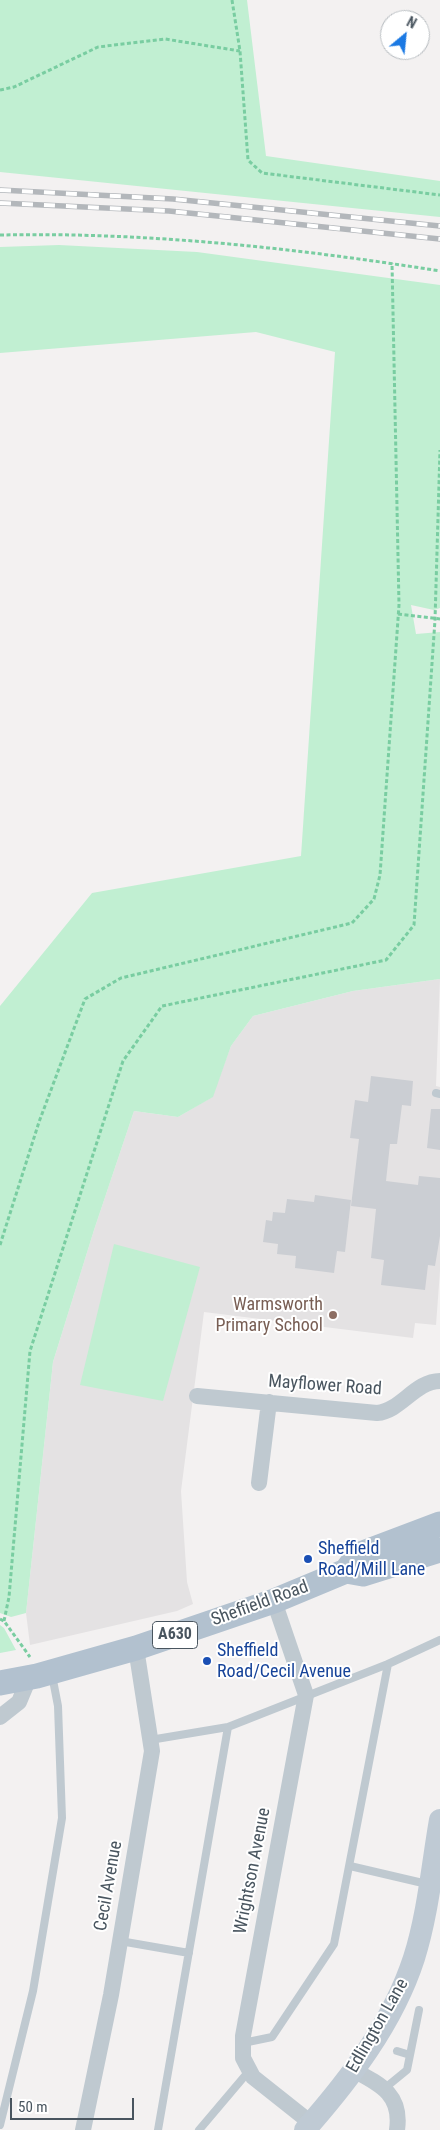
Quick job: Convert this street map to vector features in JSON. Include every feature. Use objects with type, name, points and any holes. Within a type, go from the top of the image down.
[{"type":"main road","name":"Sheffield Road","points":[[0,1683],[39,1675],[136,1648],[274,1601],[346,1571],[358,1555],[440,1524]]},
{"type":"main road","name":"Sheffield Road","points":[[346,1571],[363,1574],[440,1550]]},
{"type":"main road","name":"Edlington Lane","points":[[308,2127],[355,2071],[402,1991],[414,1957],[440,1820]]},
{"type":"street","name":"Mayflower Road","points":[[198,1396],[377,1414],[386,1412],[427,1384],[440,1381]]},
{"type":"street","points":[[259,1483],[269,1402]]},
{"type":"street","name":"Wrightson Avenue","points":[[274,1601],[306,1695],[243,2043],[243,2058],[253,2077],[308,2127]]},
{"type":"street","name":"Cecil Avenue","points":[[84,2130],[120,1941],[152,1751],[136,1648]]},
{"type":"street","points":[[0,1717],[19,1702],[39,1675]]},
{"type":"street","points":[[355,2071],[385,2088],[399,2117],[397,2130]]},
{"type":"lane","points":[[150,1740],[228,1727],[388,1664],[440,1640]]},
{"type":"lane","points":[[243,2043],[272,2037],[334,1944],[388,1664]]},
{"type":"lane","points":[[0,2125],[33,1991],[62,1818],[58,1706],[39,1675]]},
{"type":"lane","points":[[158,2130],[228,1727]]},
{"type":"lane","points":[[350,1866],[429,1884]]},
{"type":"lane","points":[[120,1941],[189,1954]]},
{"type":"lane","points":[[385,2088],[407,2070],[419,2010]]},
{"type":"lane","points":[[397,2051],[410,2054]]},
{"type":"lane","points":[[199,2130],[250,2070]]},
{"type":"path","points":[[232,0],[240,51],[248,160],[262,173],[440,195]]},
{"type":"path","points":[[0,90],[14,87],[98,47],[165,40],[240,51]]},
{"type":"path","points":[[0,235],[62,234],[185,240],[440,270]]},
{"type":"path","points":[[0,1245],[39,1122],[85,999],[121,978],[352,923],[374,899],[380,875],[398,614],[392,263]]},
{"type":"path","points":[[39,1675],[29,1655],[2,1620],[9,1597],[30,1351],[123,1061],[162,1006],[386,960],[414,925],[435,620],[440,450]]},
{"type":"path","points":[[398,614],[435,620],[440,619]]},
{"type":"shaded area","name":"Warmsworth Primary School","points":[[440,979],[436,1086],[440,1087],[440,1271],[436,1325],[415,1323],[413,1338],[204,1312],[181,1491],[187,1582],[193,1604],[177,1611],[30,1645],[26,1613],[53,1362],[94,1230],[134,1111],[178,1117],[212,1097],[231,1046],[253,1016],[353,991]]},
{"type":"green space","points":[[0,0],[247,0],[266,156],[440,181],[440,217],[0,172]]},
{"type":"green space","points":[[59,245],[197,252],[440,285],[440,608],[434,610],[411,605],[416,634],[440,632],[440,979],[353,991],[253,1016],[231,1046],[213,1097],[178,1117],[134,1111],[94,1230],[53,1362],[26,1613],[11,1617],[0,1613],[0,1006],[92,893],[301,856],[335,352],[256,332],[0,353],[0,247]]},
{"type":"green space","points":[[114,1244],[200,1267],[163,1401],[80,1385]]},
{"type":"green space","points":[[0,1625],[4,1628],[16,1650],[0,1653]]},
{"type":"building","points":[[371,1076],[413,1081],[411,1106],[402,1105],[397,1144],[390,1144],[386,1181],[418,1185],[419,1176],[440,1178],[440,1236],[435,1266],[428,1265],[425,1290],[381,1285],[384,1260],[371,1258],[376,1209],[351,1206],[359,1139],[350,1138],[355,1100],[368,1102]]},
{"type":"building","points":[[431,1109],[440,1109],[440,1150],[427,1148]]},
{"type":"building","points":[[315,1195],[351,1200],[345,1252],[337,1251],[334,1273],[295,1268],[296,1256],[277,1254],[278,1244],[263,1242],[266,1220],[272,1221],[273,1212],[285,1213],[287,1199],[314,1202]]},
{"type":"railway","points":[[0,190],[173,199],[440,226]]},
{"type":"railway","points":[[0,203],[169,211],[440,239]]},
{"type":"place","name":"Warmsworth Primary School","points":[[333,1315]]},
{"type":"place","name":"Sheffield Road/Mill Lane","points":[[308,1559]]},
{"type":"place","name":"Sheffield Road/Cecil Avenue","points":[[207,1661]]}]
